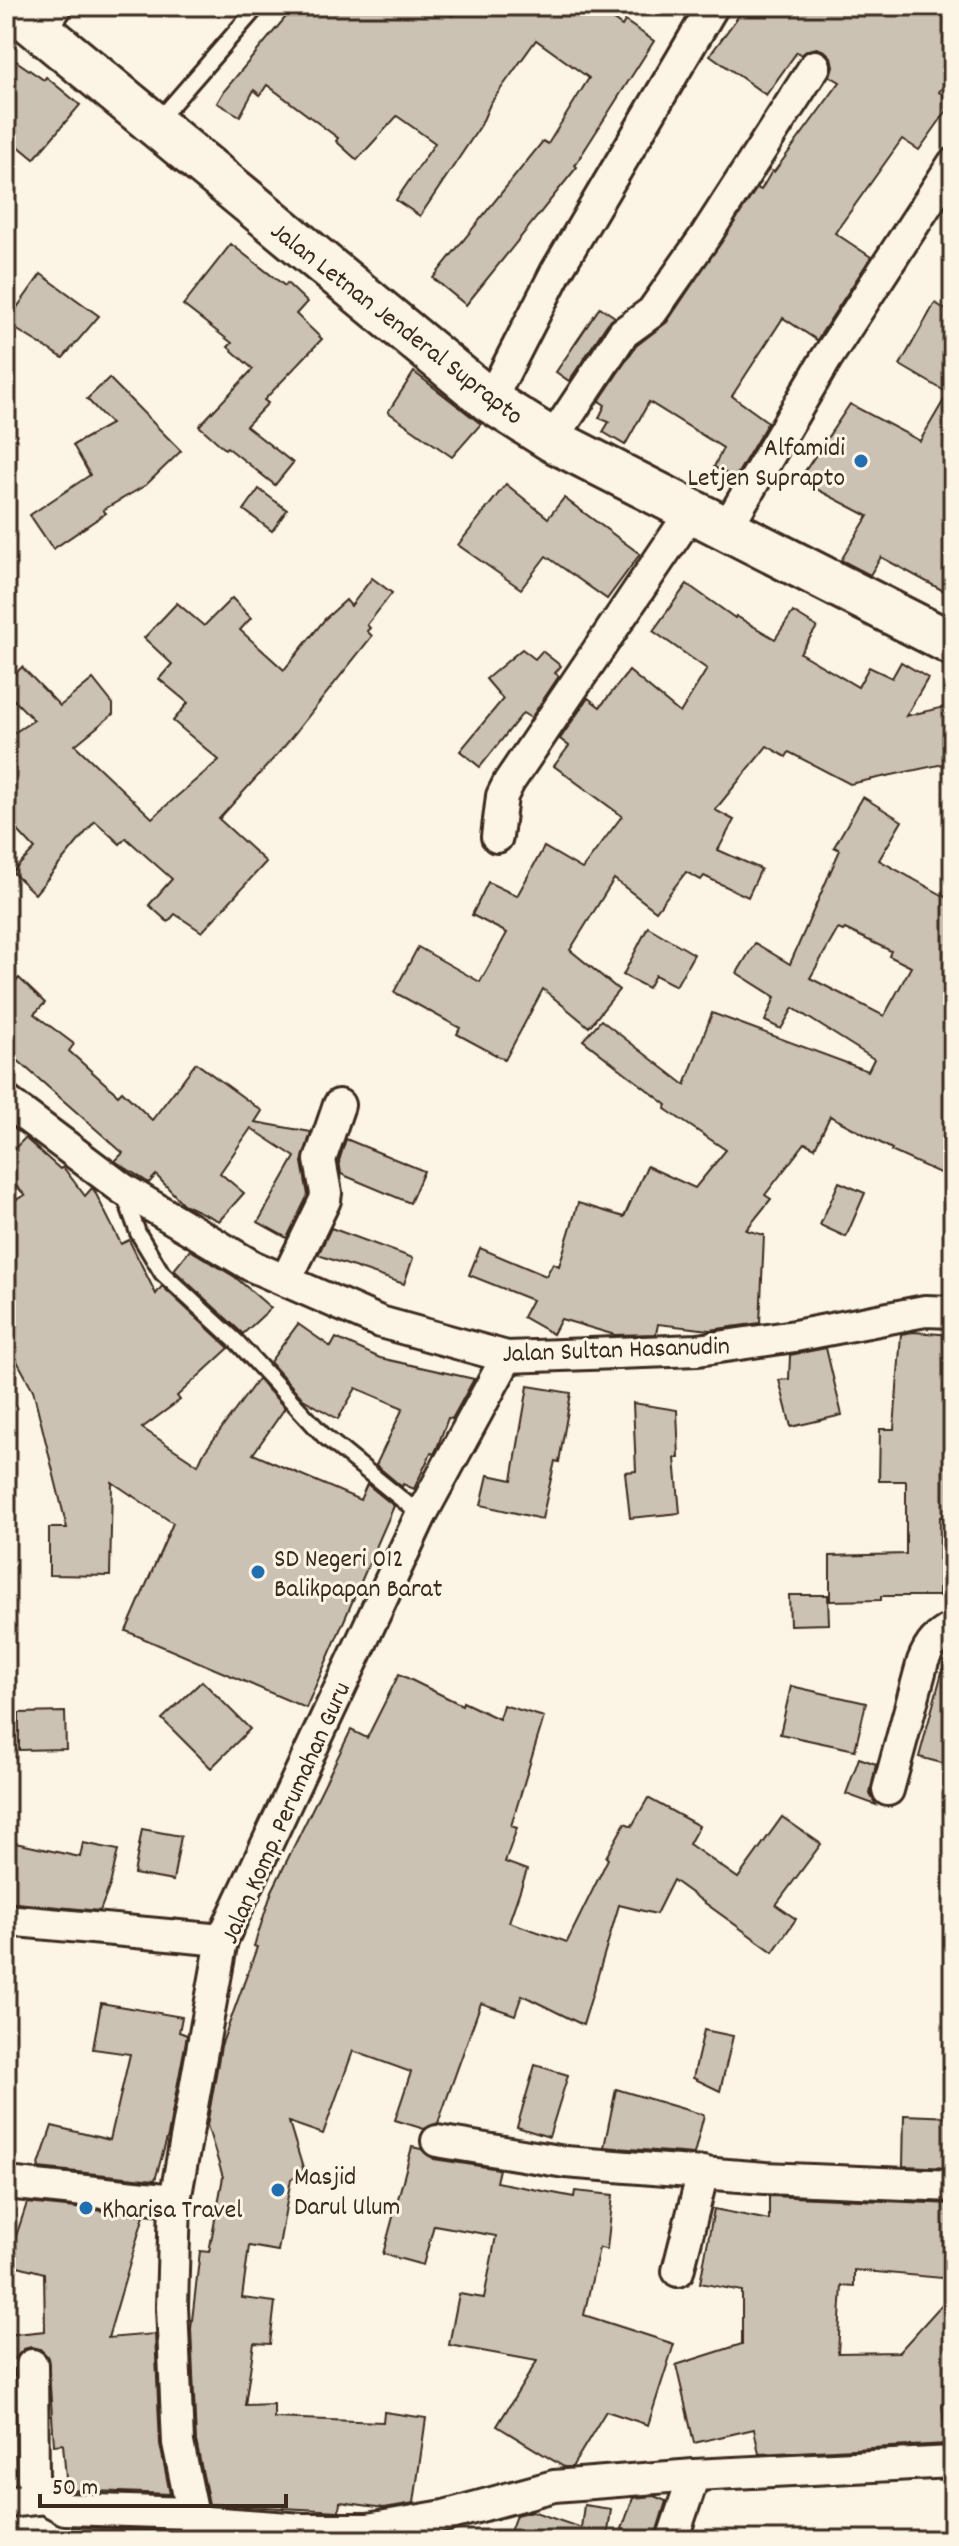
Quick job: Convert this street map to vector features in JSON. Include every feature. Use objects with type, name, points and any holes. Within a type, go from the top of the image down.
[{"type":"main road","name":"Jalan Letnan Jenderal Suprapto","points":[[36,14],[154,126],[490,401],[552,440],[953,644]]},
{"type":"street","points":[[490,401],[556,272],[713,6]]},
{"type":"street","points":[[552,440],[623,333],[652,312],[706,235],[815,66]]},
{"type":"street","points":[[497,837],[502,796],[509,782],[709,520],[826,359],[953,164]]},
{"type":"street","name":"Jalan Sultan Hasanudin","points":[[6,1101],[123,1189],[252,1266],[380,1322],[507,1357],[698,1350],[795,1336],[925,1311],[953,1312]]},
{"type":"street","points":[[286,1280],[325,1200],[320,1160],[339,1105]]},
{"type":"street","name":"Jalan Komp. Perumahan Guru","points":[[195,2524],[178,2443],[172,2307],[175,2200],[222,1940],[421,1515],[507,1357]]},
{"type":"street","points":[[888,1790],[929,1646],[939,1635],[953,1628]]},
{"type":"street","points":[[6,1920],[222,1940]]},
{"type":"street","points":[[437,2141],[565,2162],[765,2178],[953,2186]]},
{"type":"street","points":[[678,2271],[703,2172]]},
{"type":"street","points":[[6,2183],[175,2200]]},
{"type":"street","points":[[32,2365],[33,2480],[45,2498],[65,2509],[195,2524],[368,2529],[444,2516],[554,2486],[694,2475],[953,2462]]},
{"type":"street","points":[[672,2540],[694,2475]]},
{"type":"street","points":[[6,2502],[45,2498]]},
{"type":"lane","points":[[154,126],[258,6]]},
{"type":"lane","points":[[123,1189],[138,1233],[162,1273],[238,1343],[324,1436],[421,1515]]},
{"type":"building","points":[[295,6],[438,6],[452,16],[460,6],[594,6],[622,26],[625,21],[654,41],[575,165],[577,167],[466,305],[433,278],[543,141],[548,144],[589,78],[536,40],[490,104],[481,125],[420,216],[396,200],[435,143],[397,116],[357,160],[336,141],[338,138],[267,85],[260,95],[254,90],[240,116],[217,103]]},
{"type":"building","points":[[746,6],[953,6],[953,72],[939,92],[953,102],[919,150],[902,139],[835,233],[871,257],[817,340],[783,318],[732,396],[768,422],[735,478],[714,467],[723,448],[649,402],[625,445],[603,432],[609,422],[599,418],[605,405],[599,401],[636,346],[667,322],[757,188],[761,190],[840,82],[830,76],[833,66],[831,57],[817,48],[801,55],[797,52],[766,95],[710,55]]},
{"type":"building","points":[[6,54],[44,80],[46,77],[80,105],[34,159],[6,136]]},
{"type":"building","points":[[231,244],[285,286],[287,283],[307,302],[296,314],[322,339],[264,400],[268,403],[246,426],[293,463],[275,485],[199,426],[253,369],[228,347],[232,343],[183,305]]},
{"type":"building","points":[[41,274],[99,316],[63,358],[6,323]]},
{"type":"building","points":[[935,303],[953,314],[953,596],[881,557],[870,575],[841,560],[868,516],[799,480],[850,404],[920,441],[948,393],[900,365]]},
{"type":"building","points":[[600,307],[615,317],[569,381],[556,372]]},
{"type":"building","points":[[414,372],[481,424],[452,457],[388,412]]},
{"type":"building","points":[[109,378],[181,451],[146,485],[103,510],[106,513],[53,549],[30,515],[90,475],[73,445],[111,424],[87,399]]},
{"type":"building","points":[[506,484],[548,518],[564,498],[640,554],[607,599],[546,556],[521,589],[458,545]]},
{"type":"building","points":[[259,489],[287,510],[272,531],[244,510]]},
{"type":"building","points":[[372,578],[392,593],[367,625],[370,628],[367,631],[372,636],[283,748],[219,819],[266,862],[202,932],[175,914],[168,922],[149,905],[172,879],[126,838],[120,844],[95,821],[35,894],[12,872],[35,849],[6,818],[6,738],[34,720],[6,692],[6,683],[22,667],[60,706],[93,679],[113,704],[113,714],[75,745],[152,818],[219,760],[173,721],[188,703],[159,679],[172,664],[144,638],[177,603],[204,626],[232,598],[251,618],[240,630],[284,670],[325,619],[346,600],[351,606]]},
{"type":"building","points":[[687,584],[735,618],[775,639],[793,612],[817,627],[800,653],[858,687],[869,667],[892,678],[901,662],[928,678],[906,716],[953,705],[953,762],[850,784],[789,752],[786,757],[767,746],[715,810],[734,820],[718,850],[761,869],[748,897],[704,876],[701,880],[686,872],[656,911],[614,879],[570,950],[619,990],[589,1027],[543,989],[505,1060],[457,1034],[460,1028],[394,992],[418,947],[480,982],[507,933],[472,915],[488,882],[517,896],[544,847],[582,869],[622,816],[554,766],[569,746],[560,739],[588,698],[600,707],[629,671],[680,713],[707,669],[653,631]]},
{"type":"building","points":[[522,649],[535,659],[542,651],[561,666],[555,673],[559,676],[531,718],[523,713],[480,767],[460,751],[503,699],[486,679]]},
{"type":"building","points":[[863,797],[902,821],[879,860],[953,901],[953,1179],[891,1151],[830,1116],[815,1148],[805,1143],[765,1195],[771,1199],[746,1230],[764,1235],[760,1323],[710,1330],[658,1324],[656,1334],[615,1335],[561,1319],[553,1334],[523,1317],[532,1300],[469,1275],[480,1248],[546,1276],[553,1263],[559,1266],[578,1203],[624,1217],[647,1166],[695,1188],[726,1150],[665,1109],[667,1105],[583,1040],[601,1020],[685,1085],[712,1013],[868,1071],[874,1059],[793,1008],[781,1029],[765,1021],[775,997],[737,973],[755,943],[790,964],[840,850],[834,847]],"holes":[[[838,929],[845,929],[891,951],[889,956],[911,967],[884,1016],[810,978]]]},
{"type":"building","points":[[648,927],[694,954],[676,986],[655,975],[648,988],[623,975]]},
{"type":"building","points":[[19,978],[45,1003],[34,1014],[74,1044],[69,1051],[118,1095],[122,1091],[152,1120],[196,1063],[262,1111],[255,1122],[311,1132],[302,1162],[308,1195],[287,1238],[258,1222],[295,1157],[251,1128],[220,1173],[244,1193],[219,1221],[183,1204],[156,1175],[149,1183],[115,1161],[123,1153],[6,1050],[6,992]]},
{"type":"building","points":[[25,1138],[60,1169],[63,1167],[85,1196],[92,1188],[94,1190],[121,1244],[129,1240],[156,1294],[162,1286],[229,1348],[177,1396],[180,1400],[142,1428],[198,1465],[258,1379],[285,1408],[253,1454],[360,1500],[367,1484],[394,1506],[306,1708],[126,1631],[173,1523],[112,1482],[110,1576],[49,1575],[49,1528],[67,1528],[33,1390],[6,1341],[6,1205],[25,1195],[6,1176],[6,1157]]},
{"type":"building","points":[[346,1139],[424,1171],[410,1203],[341,1174],[339,1161]]},
{"type":"building","points":[[839,1182],[865,1193],[846,1237],[820,1225]]},
{"type":"building","points":[[331,1228],[413,1258],[404,1284],[318,1255]]},
{"type":"building","points":[[190,1250],[235,1277],[271,1308],[243,1334],[174,1270]]},
{"type":"building","points":[[298,1324],[331,1347],[336,1338],[380,1358],[474,1379],[452,1419],[448,1418],[437,1448],[434,1454],[431,1453],[414,1489],[403,1484],[402,1487],[376,1465],[403,1408],[356,1388],[338,1419],[303,1399],[270,1362]]},
{"type":"building","points":[[901,1334],[953,1335],[953,1517],[940,1517],[939,1596],[881,1596],[881,1600],[830,1601],[830,1556],[906,1554],[906,1481],[879,1481],[880,1429],[894,1429]]},
{"type":"building","points":[[826,1348],[842,1415],[791,1427],[779,1380],[789,1379],[790,1355]]},
{"type":"building","points":[[528,1386],[571,1393],[559,1462],[555,1461],[542,1519],[481,1505],[488,1475],[512,1480]]},
{"type":"building","points":[[633,1403],[677,1410],[679,1458],[675,1458],[680,1513],[630,1518],[625,1472],[636,1471]]},
{"type":"building","points":[[789,1595],[828,1595],[829,1624],[790,1625]]},
{"type":"building","points":[[945,1661],[953,1662],[953,1766],[919,1757]]},
{"type":"building","points":[[399,1674],[462,1705],[463,1702],[499,1719],[503,1705],[544,1717],[511,1826],[517,1828],[505,1862],[527,1870],[509,1922],[567,1942],[625,1823],[632,1826],[648,1798],[699,1826],[689,1844],[738,1878],[782,1817],[821,1844],[776,1905],[796,1919],[773,1952],[673,1880],[656,1914],[619,1905],[583,2025],[522,1995],[515,2015],[481,2003],[438,2123],[424,2129],[395,2120],[411,2072],[353,2051],[323,2134],[289,2122],[305,2175],[291,2179],[278,2251],[249,2246],[242,2298],[275,2302],[270,2344],[254,2343],[245,2405],[274,2404],[274,2418],[383,2422],[384,2412],[426,2418],[414,2503],[384,2508],[340,2502],[339,2511],[209,2504],[196,2441],[191,2329],[200,2251],[209,2252],[223,2177],[207,2125],[221,2046],[257,1947],[254,1946],[272,1891],[351,1730],[367,1738]]},
{"type":"building","points":[[202,1681],[250,1729],[211,1768],[162,1719]]},
{"type":"building","points":[[791,1686],[866,1703],[855,1750],[780,1734]]},
{"type":"building","points":[[65,1712],[66,1749],[19,1750],[19,1713]]},
{"type":"building","points":[[859,1758],[876,1764],[870,1794],[876,1805],[846,1794]]},
{"type":"building","points":[[142,1829],[181,1836],[173,1881],[134,1874]]},
{"type":"building","points":[[6,1841],[80,1857],[83,1843],[118,1850],[100,1911],[6,1902]]},
{"type":"building","points":[[101,2003],[182,2017],[179,2032],[187,2035],[168,2135],[155,2180],[38,2168],[52,2126],[110,2140],[130,2054],[93,2049]]},
{"type":"building","points":[[704,2030],[733,2036],[720,2091],[693,2078]]},
{"type":"building","points":[[535,2065],[568,2075],[549,2137],[517,2127]]},
{"type":"building","points":[[616,2089],[704,2115],[694,2154],[604,2147]]},
{"type":"building","points":[[904,2115],[953,2117],[952,2168],[903,2166]]},
{"type":"building","points":[[412,2147],[421,2149],[434,2159],[499,2169],[496,2182],[574,2197],[575,2191],[613,2195],[607,2249],[599,2248],[584,2315],[674,2344],[648,2425],[606,2411],[572,2467],[564,2467],[497,2426],[537,2361],[449,2345],[459,2294],[484,2298],[496,2236],[434,2225],[423,2265],[383,2254]]},
{"type":"building","points":[[769,2196],[953,2204],[953,2279],[854,2270],[854,2287],[842,2286],[838,2353],[899,2352],[953,2292],[953,2392],[942,2405],[947,2444],[759,2454],[754,2429],[694,2443],[676,2365],[742,2344],[742,2291],[700,2283],[714,2209],[769,2220]]},
{"type":"building","points":[[27,2203],[144,2215],[108,2338],[155,2334],[160,2444],[170,2494],[67,2490],[63,2444],[54,2445],[48,2357],[40,2349],[24,2349],[16,2357],[14,2376],[6,2377],[6,2335],[45,2331],[44,2273],[7,2263]]},
{"type":"building","points":[[654,2496],[666,2501],[654,2540],[622,2529],[633,2498]]},
{"type":"building","points":[[584,2505],[611,2509],[607,2540],[507,2540],[516,2515],[532,2511],[581,2528]]},
{"type":"building","points":[[72,2527],[178,2531],[180,2540],[71,2540]]},
{"type":"place","name":"Alfamidi Letjen Suprapto","points":[[861,461]]},
{"type":"place","name":"SD Negeri 012 Balikpapan Barat","points":[[258,1572]]},
{"type":"place","name":"Masjid Darul Ulum","points":[[278,2190]]},
{"type":"place","name":"Kharisa Travel","points":[[86,2208]]}]
